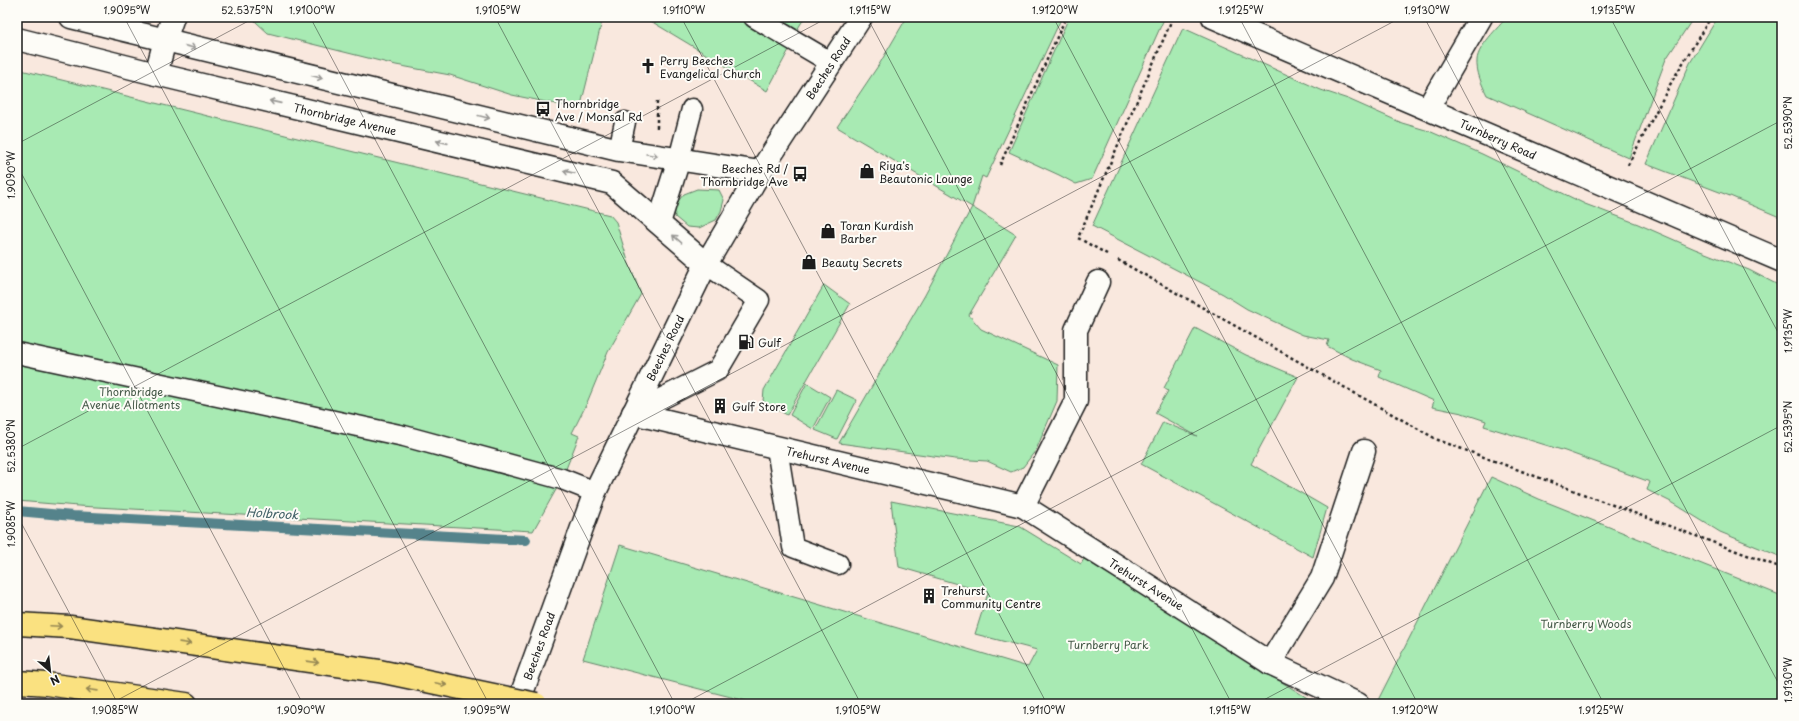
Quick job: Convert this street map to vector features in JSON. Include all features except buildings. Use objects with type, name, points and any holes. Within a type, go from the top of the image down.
[{"type":"highway","points":[[17,624],[70,627],[379,671],[536,704]]},
{"type":"highway","points":[[17,682],[47,684],[186,704]]},
{"type":"street","points":[[71,17],[618,150],[760,172]]},
{"type":"street","points":[[156,74],[164,40],[174,17]]},
{"type":"street","name":"Beeches Road","points":[[518,704],[595,492],[706,264],[760,172],[861,17]]},
{"type":"street","name":"Turnberry Road","points":[[1214,17],[1782,261]]},
{"type":"street","points":[[1428,108],[1481,17]]},
{"type":"street","name":"Thornbridge Avenue","points":[[17,40],[612,182],[706,264]]},
{"type":"street","points":[[659,223],[679,159]]},
{"type":"street","points":[[1023,506],[1076,401],[1076,330],[1098,282]]},
{"type":"street","name":"Trehurst Avenue","points":[[633,413],[1023,506],[1270,663],[1358,704]]},
{"type":"street","points":[[1270,663],[1322,578],[1364,451]]},
{"type":"lane","points":[[754,17],[832,63]]},
{"type":"lane","points":[[679,159],[692,109]]},
{"type":"lane","points":[[618,150],[625,122]]},
{"type":"lane","points":[[633,413],[718,370],[760,300],[706,264]]},
{"type":"lane","points":[[17,354],[404,436],[562,479],[595,492]]},
{"type":"lane","points":[[777,448],[793,547],[838,564]]},
{"type":"path","points":[[1000,165],[1066,17]]},
{"type":"path","points":[[1174,17],[1078,238],[1438,440],[1782,568]]},
{"type":"path","points":[[1614,190],[1672,81],[1710,17]]},
{"type":"green space","points":[[254,17],[603,17],[580,109],[512,95],[450,75],[396,65],[268,33],[256,22]]},
{"type":"green space","points":[[644,17],[742,17],[791,46],[767,91]]},
{"type":"green space","points":[[768,17],[805,17],[795,33]]},
{"type":"green space","points":[[907,17],[1062,17],[986,178],[982,176],[972,207],[837,127],[880,63]]},
{"type":"green space","points":[[1069,17],[1159,17],[1164,19],[1092,179],[1076,184],[1009,152]]},
{"type":"green space","points":[[1507,17],[1694,17],[1666,59],[1629,158],[1487,95],[1478,74],[1478,55],[1485,43]]},
{"type":"green space","points":[[1718,17],[1782,17],[1782,218],[1730,196],[1646,164],[1690,63]]},
{"type":"green space","points":[[1183,28],[1321,90],[1348,99],[1402,123],[1429,131],[1482,154],[1585,204],[1638,224],[1695,249],[1749,270],[1782,287],[1782,550],[1779,556],[1720,532],[1673,503],[1647,490],[1650,482],[1565,451],[1484,426],[1486,421],[1462,413],[1432,407],[1434,401],[1379,377],[1381,370],[1352,359],[1327,346],[1329,340],[1303,335],[1247,309],[1223,294],[1092,226]]},
{"type":"green space","name":"Thornbridge Avenue Allotments","points":[[17,69],[610,215],[616,222],[628,261],[641,294],[608,352],[586,405],[572,433],[579,436],[562,479],[533,531],[78,506],[17,501]]},
{"type":"green space","points":[[697,189],[719,190],[724,200],[721,211],[716,220],[699,228],[687,227],[675,217],[674,206],[684,194]]},
{"type":"green space","points":[[972,207],[1016,235],[969,315],[981,329],[1058,365],[1057,401],[1036,450],[1023,467],[1011,472],[987,461],[955,459],[839,443],[925,295]]},
{"type":"green space","points":[[824,285],[850,304],[787,415],[763,401],[764,390]]},
{"type":"green space","points":[[1195,328],[1246,355],[1298,377],[1251,464],[1327,508],[1313,557],[1141,464],[1163,422],[1197,436],[1155,413],[1168,391],[1164,388]]},
{"type":"green space","points":[[807,383],[830,397],[813,429],[790,415]]},
{"type":"green space","points":[[836,390],[857,400],[837,439],[815,430]]},
{"type":"green space","name":"Turnberry Woods","points":[[1491,477],[1539,499],[1782,596],[1782,704],[1376,704]]},
{"type":"green space","name":"Turnberry Park","points":[[891,501],[1019,526],[1081,564],[1084,559],[1317,704],[758,704],[583,659],[620,545],[1028,667],[1037,650],[975,634],[988,593],[899,567]]},
{"type":"waterway","name":"Holbrook","points":[[17,511],[73,516],[526,540]]},
{"type":"place","name":"Perry Beeches Evangelical Church","points":[[648,66]]},
{"type":"place","name":"Thornbridge Ave / Monsal Rd","points":[[543,109]]},
{"type":"place","name":"Riya's Beautonic Lounge","points":[[867,171]]},
{"type":"place","name":"Beeches Rd / Thornbridge Ave","points":[[800,174]]},
{"type":"place","name":"Toran Kurdish Barber","points":[[828,231]]},
{"type":"place","name":"Beauty Secrets","points":[[809,262]]},
{"type":"place","name":"Gulf","points":[[746,342]]},
{"type":"place","name":"Gulf Store","points":[[720,406]]},
{"type":"place","name":"Trehurst Community Centre","points":[[929,596]]}]
